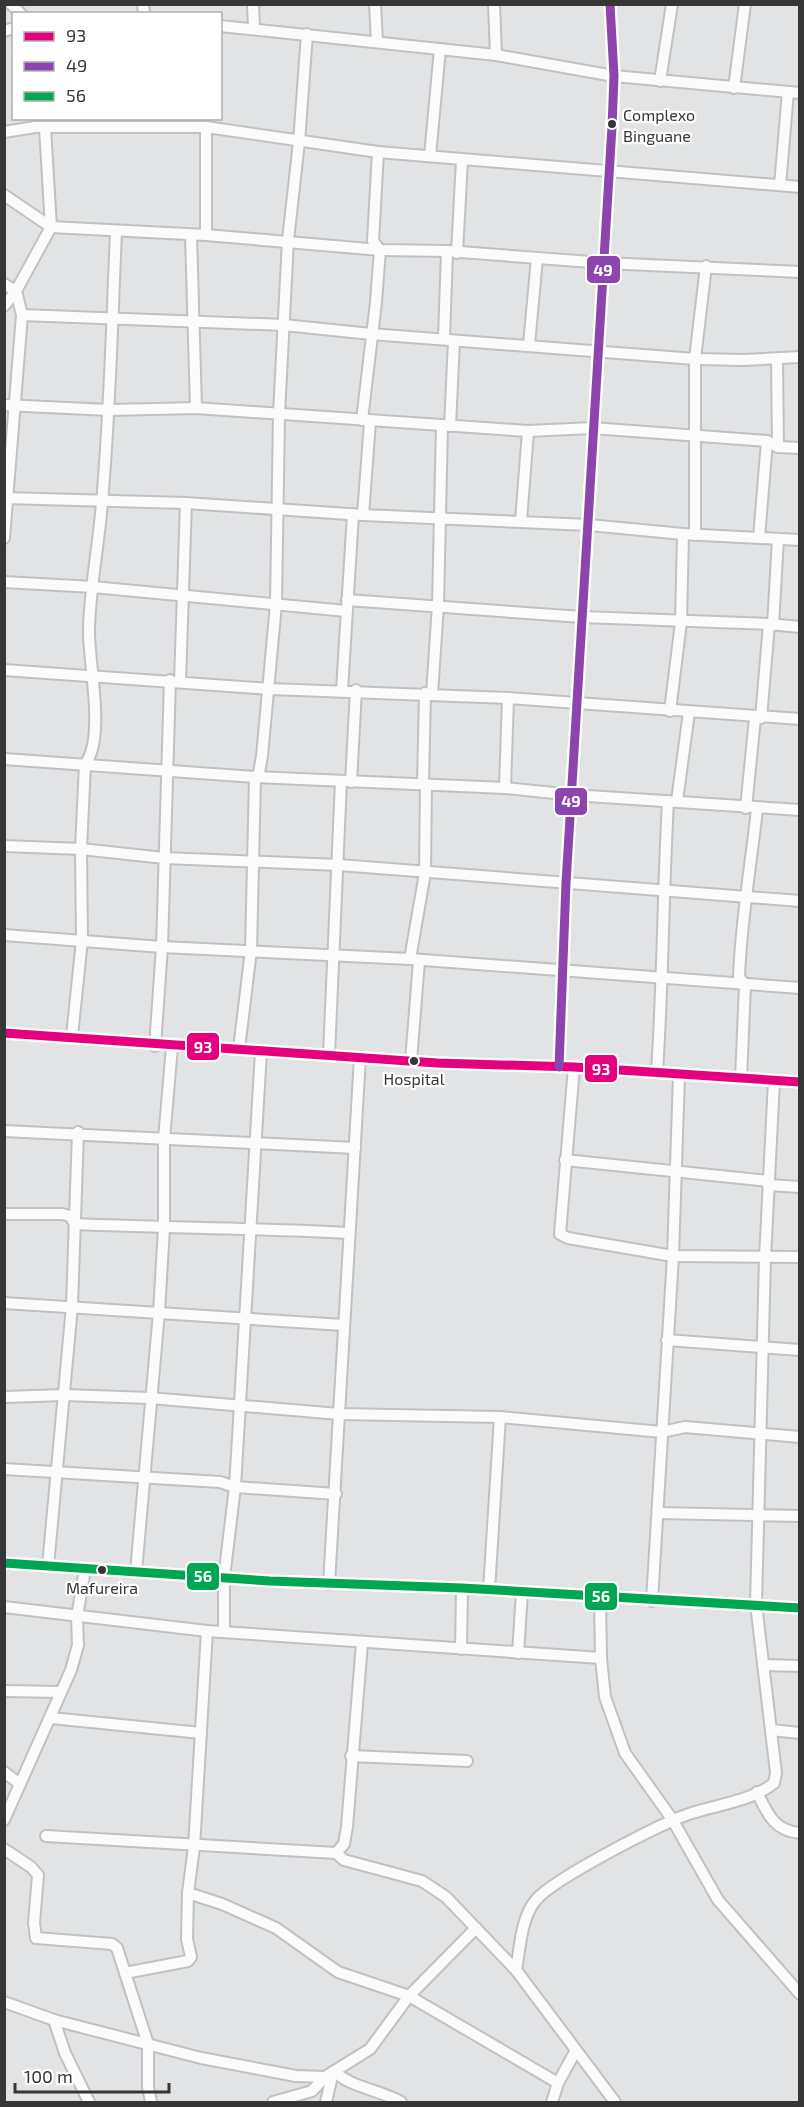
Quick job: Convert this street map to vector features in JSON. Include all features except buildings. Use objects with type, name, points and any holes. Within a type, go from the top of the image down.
[{"type":"street","points":[[253,4],[254,28]]},
{"type":"street","points":[[375,4],[377,42]]},
{"type":"street","points":[[494,4],[496,55]]},
{"type":"street","points":[[559,1067],[566,883],[589,525],[592,428],[610,172],[614,76],[610,4]]},
{"type":"street","points":[[660,81],[672,4]]},
{"type":"street","points":[[735,88],[745,4]]},
{"type":"street","points":[[222,26],[496,55],[614,76],[794,92],[780,185]]},
{"type":"street","points":[[239,1049],[251,950],[255,861],[255,777],[259,773],[262,756],[270,689],[276,604],[279,414],[288,240],[299,142],[307,34]]},
{"type":"street","points":[[429,156],[440,49]]},
{"type":"street","points":[[4,132],[39,124],[131,122],[206,127],[378,152],[800,187]]},
{"type":"street","points":[[4,306],[16,291],[51,227],[39,124]]},
{"type":"street","points":[[206,127],[206,234]]},
{"type":"street","points":[[342,690],[347,606],[366,421],[370,334],[376,302],[380,250],[373,241],[378,152]]},
{"type":"street","points":[[411,1061],[415,960],[425,873],[428,693],[438,605],[452,252],[462,160]]},
{"type":"street","points":[[4,195],[51,227],[116,232],[206,234],[380,250],[800,272]]},
{"type":"street","points":[[72,1036],[82,940],[81,849],[85,764],[92,748],[94,674],[89,631],[109,410],[116,232]]},
{"type":"street","points":[[191,235],[196,408]]},
{"type":"street","points":[[529,345],[537,258]]},
{"type":"street","points":[[695,535],[693,437],[695,359],[706,266]]},
{"type":"street","points":[[4,284],[16,291],[22,315],[10,405],[4,538]]},
{"type":"street","points":[[22,315],[284,325],[370,334],[695,359],[800,357]]},
{"type":"street","points":[[777,359],[778,447]]},
{"type":"street","points":[[10,405],[109,410],[196,408],[528,431],[592,428],[767,441],[778,447],[800,448]]},
{"type":"street","points":[[521,521],[528,431]]},
{"type":"street","points":[[759,538],[767,441]]},
{"type":"street","points":[[6,499],[186,503],[358,515],[589,525],[695,535],[800,540]]},
{"type":"street","points":[[155,1046],[162,947],[168,772],[183,596],[186,503]]},
{"type":"street","points":[[670,711],[681,622],[683,534]]},
{"type":"street","points":[[741,1078],[745,985],[739,977],[742,918],[753,858],[752,808],[758,718],[771,624],[778,539]]},
{"type":"street","points":[[4,582],[93,587],[276,604],[438,605],[582,617],[800,627]]},
{"type":"street","points":[[4,670],[94,674],[270,689],[428,693],[758,718],[800,719]]},
{"type":"street","points":[[328,1055],[339,865],[356,690]]},
{"type":"street","points":[[505,788],[508,698]]},
{"type":"street","points":[[657,1072],[663,978],[663,891],[672,801],[689,712]]},
{"type":"street","points":[[4,759],[168,772],[505,788],[573,795],[800,810]]},
{"type":"street","points":[[4,846],[81,849],[164,858],[339,865],[663,891],[747,895],[800,901]]},
{"type":"street","points":[[4,935],[162,947],[415,960],[800,988]]},
{"type":"street","points":[[4,1033],[72,1036],[155,1046],[239,1049],[411,1061],[574,1067],[800,1082]]},
{"type":"street","points":[[136,1572],[159,1312],[164,1228],[164,1139],[172,1047]]},
{"type":"street","points":[[224,1631],[224,1578],[235,1487],[243,1317],[261,1052]]},
{"type":"street","points":[[329,1584],[360,1058]]},
{"type":"street","points":[[574,1067],[560,1234],[568,1238],[673,1256],[800,1257]]},
{"type":"street","points":[[652,1601],[673,1256],[679,1075]]},
{"type":"street","points":[[516,1970],[527,1916],[536,1899],[570,1876],[672,1819],[757,1792],[774,1783],[776,1773],[756,1604],[765,1258],[774,1081]]},
{"type":"street","points":[[4,1131],[78,1132],[164,1139],[355,1148]]},
{"type":"street","points":[[48,1566],[72,1306],[78,1132]]},
{"type":"street","points":[[565,1160],[800,1187]]},
{"type":"street","points":[[4,1214],[62,1214],[70,1216],[75,1224]]},
{"type":"street","points":[[75,1224],[164,1228],[250,1227],[348,1233]]},
{"type":"street","points":[[4,1304],[72,1306],[343,1325]]},
{"type":"street","points":[[668,1340],[800,1350]]},
{"type":"street","points":[[4,1397],[64,1395],[150,1398],[339,1414],[500,1417],[662,1432],[684,1427],[800,1437]]},
{"type":"street","points":[[489,1590],[500,1417]]},
{"type":"street","points":[[4,1469],[56,1474],[220,1482],[235,1487],[336,1494]]},
{"type":"street","points":[[659,1514],[800,1516]]},
{"type":"street","points":[[4,1563],[329,1584],[462,1588],[600,1598],[800,1608]]},
{"type":"street","points":[[4,1820],[71,1670],[78,1645],[77,1617],[85,1569]]},
{"type":"street","points":[[461,1649],[462,1588]]},
{"type":"street","points":[[518,1653],[522,1592]]},
{"type":"street","points":[[600,1598],[601,1658],[605,1697],[625,1753],[672,1819],[718,1900],[800,1994]]},
{"type":"street","points":[[4,1607],[207,1631],[601,1658]]},
{"type":"street","points":[[125,1973],[188,1961],[191,1958],[187,1939],[188,1893],[194,1846],[207,1631]]},
{"type":"street","points":[[336,1853],[344,1844],[347,1827],[362,1642]]},
{"type":"street","points":[[763,1665],[800,1666]]},
{"type":"street","points":[[4,1691],[62,1692]]},
{"type":"street","points":[[51,1718],[201,1733]]},
{"type":"street","points":[[771,1730],[800,1733]]},
{"type":"street","points":[[351,1756],[467,1761]]},
{"type":"street","points":[[4,1772],[20,1784]]},
{"type":"street","points":[[757,1792],[769,1818],[781,1828],[800,1833]]},
{"type":"street","points":[[46,1836],[336,1853],[344,1860],[422,1881],[446,1897],[516,1970],[615,2103]]},
{"type":"street","points":[[4,1850],[32,1866],[38,1875],[34,1923],[36,1938],[115,1945],[148,2044],[148,2086],[151,2103]]},
{"type":"street","points":[[188,1893],[222,1904],[276,1928],[338,1972],[409,1996],[558,2083]]},
{"type":"street","points":[[273,2103],[312,2091],[331,2073],[370,2049],[409,1996],[476,1928]]},
{"type":"street","points":[[4,2002],[54,2020],[201,2058],[296,2076],[331,2073],[389,2094],[401,2103]]},
{"type":"street","points":[[54,2020],[65,2053],[89,2103]]},
{"type":"street","points":[[552,2103],[558,2083],[575,2052]]},
{"type":"street","points":[[326,2103],[331,2073]]},
{"type":"transit line","name":"49","points":[[559,1067],[566,883],[612,127],[614,76],[610,4]]},
{"type":"transit line","name":"93","points":[[4,1033],[437,1063],[574,1067],[800,1082]]},
{"type":"transit line","name":"56","points":[[4,1563],[270,1581],[462,1588],[800,1608]]},
{"type":"place","name":"Complexo Binguane","points":[[612,124]]},
{"type":"place","name":"Hospital","points":[[414,1061]]},
{"type":"place","name":"Mafureira","points":[[102,1570]]}]
